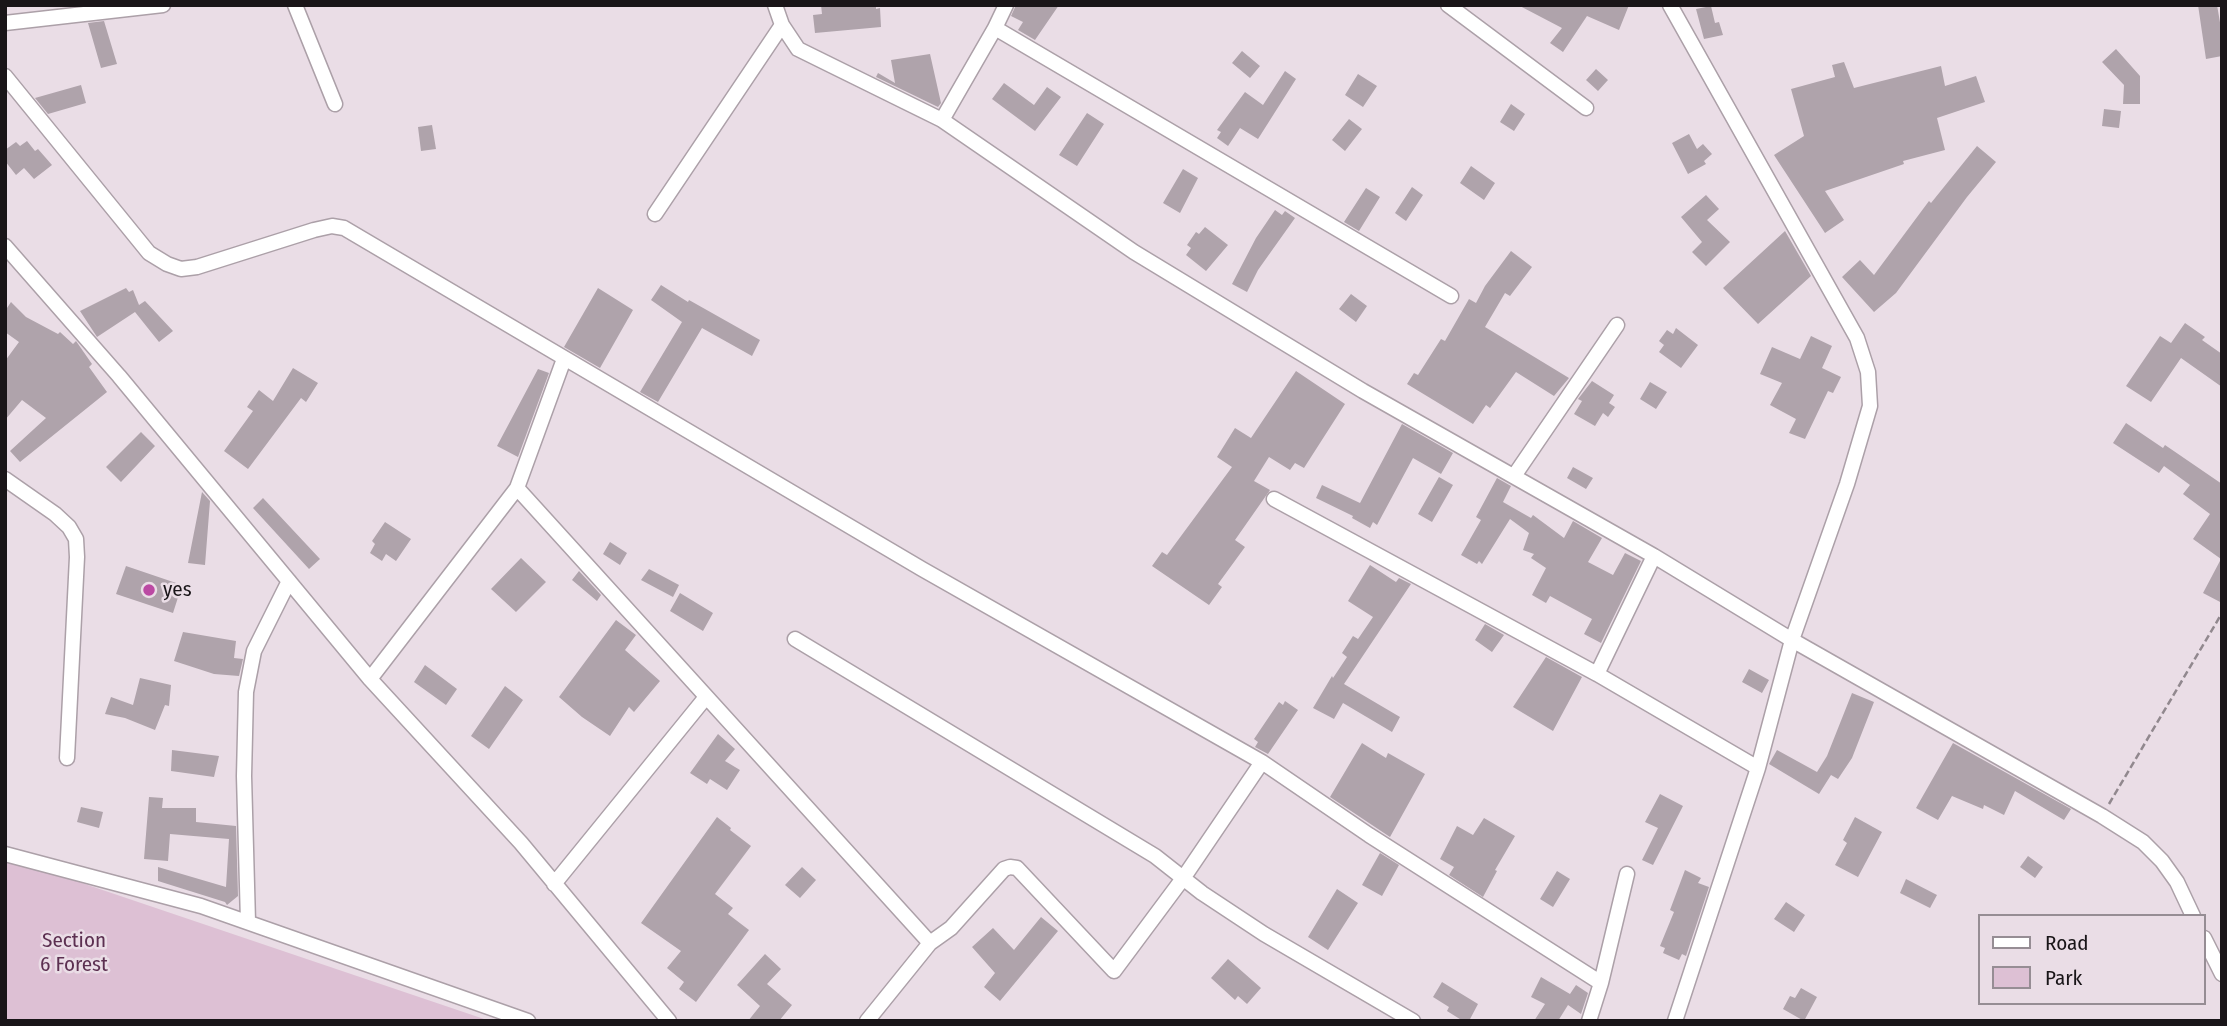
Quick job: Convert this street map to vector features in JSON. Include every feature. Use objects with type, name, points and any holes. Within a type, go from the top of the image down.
[{"type":"street","points":[[5,23],[163,5]]},
{"type":"street","points":[[295,5],[335,104]]},
{"type":"street","points":[[775,5],[782,25],[798,49],[942,120],[1134,252],[1363,391],[1654,556],[1792,640],[2143,842],[2162,860],[2177,882],[2192,914]]},
{"type":"street","points":[[942,120],[1006,5]]},
{"type":"street","points":[[1448,5],[1587,108]]},
{"type":"street","points":[[1670,5],[1857,338],[1868,372],[1870,406],[1847,484],[1792,640],[1758,768],[1675,1021]]},
{"type":"street","points":[[655,214],[782,25]]},
{"type":"street","points":[[995,28],[1451,296]]},
{"type":"street","points":[[5,76],[149,253],[167,264],[181,269],[197,267],[323,228],[344,228],[922,569],[1262,762],[1379,842],[1601,983]]},
{"type":"street","points":[[5,246],[119,376],[370,679],[521,843],[669,1021]]},
{"type":"street","points":[[1514,476],[1617,325]]},
{"type":"street","points":[[370,679],[517,488],[564,359]]},
{"type":"street","points":[[5,479],[55,514],[69,527],[76,539],[67,758]]},
{"type":"street","points":[[517,488],[930,943]]},
{"type":"street","points":[[1274,499],[1597,674],[1758,768]]},
{"type":"street","points":[[1597,674],[1654,556]]},
{"type":"street","points":[[248,922],[244,776],[246,692],[254,651],[289,581]]},
{"type":"street","points":[[795,639],[1155,856],[1202,893],[1264,934],[1413,1021]]},
{"type":"street","points":[[554,884],[706,697]]},
{"type":"street","points":[[867,1021],[930,943],[951,928],[1004,869],[1010,867],[1017,868],[1114,971],[1184,877],[1262,762]]},
{"type":"street","points":[[5,854],[201,906],[528,1021]]},
{"type":"street","points":[[1589,1021],[1601,983],[1627,874]]},
{"type":"street","points":[[2206,942],[2222,974]]},
{"type":"path","points":[[2102,816],[2222,613]]},
{"type":"green space","name":"Section 6 Forest","points":[[5,857],[490,1021],[5,1021]]},
{"type":"building","points":[[821,5],[876,5],[876,9],[880,8],[881,27],[815,33],[813,15],[822,14]]},
{"type":"building","points":[[1016,5],[1059,5],[1035,40],[1018,30],[1023,22],[1011,16]]},
{"type":"building","points":[[1518,5],[1629,5],[1619,30],[1587,16],[1563,52],[1550,43],[1562,28]]},
{"type":"building","points":[[2198,5],[2217,5],[2222,34],[2222,56],[2206,59]]},
{"type":"building","points":[[1711,6],[1715,23],[1719,22],[1723,35],[1704,39],[1696,9]]},
{"type":"building","points":[[104,21],[117,64],[101,68],[88,23]]},
{"type":"building","points":[[2116,49],[2140,76],[2140,104],[2123,104],[2124,85],[2102,62]]},
{"type":"building","points":[[1242,51],[1260,66],[1250,78],[1232,63]]},
{"type":"building","points":[[930,54],[941,103],[938,107],[876,77],[878,73],[895,83],[891,60]]},
{"type":"building","points":[[1844,62],[1854,88],[1941,66],[1945,86],[1976,76],[1985,102],[1937,118],[1945,150],[1903,161],[1904,164],[1825,191],[1844,220],[1825,233],[1774,155],[1804,136],[1791,89],[1835,77],[1832,65]]},
{"type":"building","points":[[1596,69],[1608,80],[1598,91],[1586,80]]},
{"type":"building","points":[[1285,71],[1296,79],[1258,139],[1240,128],[1228,146],[1217,138],[1221,132],[1217,130],[1245,92],[1263,105]]},
{"type":"building","points":[[1358,74],[1377,86],[1363,107],[1345,95]]},
{"type":"building","points":[[1004,83],[1034,105],[1047,87],[1061,97],[1035,131],[992,99]]},
{"type":"building","points":[[81,85],[86,103],[48,114],[35,98]]},
{"type":"building","points":[[1511,104],[1525,114],[1514,131],[1500,122]]},
{"type":"building","points":[[2104,109],[2121,111],[2119,128],[2102,126]]},
{"type":"building","points":[[1087,113],[1104,124],[1077,166],[1059,155]]},
{"type":"building","points":[[1349,119],[1362,129],[1345,151],[1332,140]]},
{"type":"building","points":[[432,125],[436,149],[421,151],[418,127]]},
{"type":"building","points":[[1689,134],[1697,149],[1703,144],[1712,154],[1704,161],[1706,164],[1688,174],[1672,143]]},
{"type":"building","points":[[27,141],[52,165],[34,179],[24,168],[16,175],[5,161],[5,150],[16,142],[20,146]]},
{"type":"building","points":[[1977,146],[1996,162],[1896,293],[1874,312],[1842,277],[1860,260],[1874,275],[1929,201],[1931,203]]},
{"type":"building","points":[[1471,166],[1495,183],[1484,200],[1460,183]]},
{"type":"building","points":[[1183,169],[1198,178],[1180,213],[1163,203]]},
{"type":"building","points":[[1412,187],[1423,195],[1406,221],[1395,213]]},
{"type":"building","points":[[1366,188],[1380,197],[1359,231],[1344,222]]},
{"type":"building","points":[[1706,195],[1719,209],[1707,220],[1730,242],[1706,266],[1692,252],[1702,242],[1681,217]]},
{"type":"building","points":[[1275,210],[1282,215],[1285,211],[1295,218],[1258,270],[1247,292],[1232,284],[1256,238]]},
{"type":"building","points":[[1205,227],[1228,245],[1206,271],[1186,255],[1191,248],[1187,245],[1196,232],[1199,234]]},
{"type":"building","points":[[1785,231],[1811,276],[1758,324],[1723,288]]},
{"type":"building","points":[[1511,251],[1532,267],[1510,296],[1505,293],[1485,327],[1569,378],[1554,396],[1516,372],[1490,408],[1486,405],[1473,424],[1407,384],[1414,373],[1418,375],[1441,339],[1445,341],[1469,299],[1476,303]]},
{"type":"building","points":[[661,285],[760,340],[752,356],[702,328],[658,402],[640,392],[682,322],[651,300]]},
{"type":"building","points":[[126,288],[129,292],[133,290],[139,305],[145,301],[173,331],[159,342],[135,312],[97,337],[80,311]]},
{"type":"building","points":[[598,288],[633,310],[600,368],[564,347]]},
{"type":"building","points":[[1351,294],[1367,306],[1356,322],[1339,309]]},
{"type":"building","points":[[11,302],[26,317],[58,334],[60,332],[73,344],[76,341],[92,364],[89,367],[107,392],[20,462],[10,451],[46,418],[22,400],[5,420],[5,361],[19,342],[5,332],[5,311]]},
{"type":"building","points":[[2185,323],[2205,337],[2202,340],[2222,354],[2222,387],[2181,358],[2151,402],[2126,386],[2160,336],[2171,343]]},
{"type":"building","points":[[1676,328],[1698,345],[1681,368],[1659,352],[1664,345],[1659,341],[1667,330],[1673,334]]},
{"type":"building","points":[[1811,336],[1832,346],[1822,368],[1841,377],[1833,393],[1828,391],[1805,439],[1789,433],[1796,419],[1770,405],[1782,383],[1760,374],[1772,347],[1800,359]]},
{"type":"building","points":[[293,368],[318,383],[306,402],[301,398],[248,469],[224,451],[253,411],[247,407],[259,390],[273,401]]},
{"type":"building","points":[[538,369],[549,373],[518,457],[497,446]]},
{"type":"building","points":[[1296,371],[1345,404],[1304,468],[1295,463],[1290,470],[1269,457],[1254,481],[1270,490],[1235,540],[1245,547],[1218,584],[1222,587],[1209,605],[1152,566],[1162,552],[1167,555],[1232,467],[1217,457],[1235,428],[1251,438]]},
{"type":"building","points":[[1592,381],[1614,395],[1609,403],[1615,407],[1608,417],[1603,413],[1595,426],[1574,414],[1582,401],[1578,399]]},
{"type":"building","points":[[1650,382],[1667,392],[1656,409],[1640,399]]},
{"type":"building","points":[[2126,423],[2163,448],[2165,445],[2222,484],[2222,603],[2203,593],[2221,559],[2193,539],[2210,514],[2183,494],[2190,485],[2164,466],[2159,473],[2113,443]]},
{"type":"building","points":[[1402,424],[1453,453],[1441,474],[1413,458],[1377,525],[1373,522],[1370,528],[1352,518],[1353,516],[1316,498],[1322,485],[1360,503]]},
{"type":"building","points":[[141,432],[155,446],[121,482],[106,467]]},
{"type":"building","points":[[1573,467],[1593,478],[1586,489],[1567,478]]},
{"type":"building","points":[[1439,477],[1453,485],[1432,522],[1418,514]]},
{"type":"building","points":[[1497,478],[1511,486],[1503,502],[1531,518],[1533,515],[1564,538],[1573,521],[1602,538],[1588,562],[1613,575],[1625,553],[1641,561],[1601,643],[1584,634],[1592,619],[1550,596],[1546,603],[1532,595],[1546,568],[1531,558],[1534,554],[1523,550],[1529,533],[1510,519],[1482,564],[1461,555],[1481,520],[1476,517]]},
{"type":"building","name":"yes","points":[[202,492],[210,501],[205,565],[188,563]]},
{"type":"building","points":[[263,498],[320,559],[309,569],[253,508]]},
{"type":"building","points":[[385,522],[411,539],[396,561],[386,554],[382,561],[370,553],[375,544],[372,541]]},
{"type":"building","points":[[610,542],[627,553],[620,565],[603,554]]},
{"type":"building","points":[[521,558],[546,582],[516,612],[491,589]]},
{"type":"building","points":[[1370,565],[1396,582],[1399,578],[1411,584],[1344,684],[1400,717],[1392,732],[1343,703],[1334,719],[1313,708],[1347,657],[1342,653],[1353,636],[1358,639],[1373,617],[1348,601]]},
{"type":"building","name":"yes","points":[[126,566],[182,585],[173,613],[116,594]]},
{"type":"building","points":[[649,569],[679,585],[673,597],[641,580]]},
{"type":"building","points":[[579,571],[601,595],[597,601],[572,580]]},
{"type":"building","points":[[680,593],[713,613],[703,631],[670,611]]},
{"type":"building","points":[[616,620],[636,635],[625,650],[660,681],[634,712],[629,707],[610,736],[559,697]]},
{"type":"building","points":[[1485,624],[1504,635],[1492,652],[1475,640]]},
{"type":"building","points":[[183,632],[236,641],[234,658],[243,659],[239,676],[214,674],[174,661]]},
{"type":"building","points":[[1546,657],[1582,677],[1553,731],[1513,707]]},
{"type":"building","points":[[425,665],[457,689],[446,705],[414,682]]},
{"type":"building","points":[[1749,669],[1769,680],[1762,693],[1742,682]]},
{"type":"building","points":[[140,678],[171,685],[169,706],[165,705],[155,730],[125,718],[105,714],[111,697],[133,705]]},
{"type":"building","points":[[505,686],[523,700],[489,749],[471,736]]},
{"type":"building","points":[[1852,693],[1874,702],[1852,758],[1838,779],[1831,775],[1819,794],[1769,764],[1777,750],[1817,772],[1827,756]]},
{"type":"building","points":[[1285,701],[1298,710],[1268,754],[1255,747],[1258,742],[1254,739],[1279,702],[1283,705]]},
{"type":"building","points":[[718,734],[735,749],[725,761],[740,770],[727,790],[710,779],[707,784],[690,773]]},
{"type":"building","points":[[1362,743],[1386,758],[1388,753],[1425,774],[1390,837],[1330,797]]},
{"type":"building","points":[[1953,743],[2071,809],[2064,820],[2015,791],[2004,815],[1984,805],[1983,809],[1952,796],[1938,820],[1916,808]]},
{"type":"building","points":[[172,750],[219,756],[214,777],[171,771]]},
{"type":"building","points":[[1660,794],[1683,806],[1653,865],[1642,860],[1658,828],[1645,822]]},
{"type":"building","points":[[149,797],[163,798],[162,808],[196,808],[196,822],[236,826],[238,896],[227,905],[225,902],[158,881],[158,867],[226,887],[229,839],[170,834],[168,861],[144,859]]},
{"type":"building","points":[[81,807],[103,812],[99,828],[77,822]]},
{"type":"building","points":[[717,817],[751,846],[715,894],[733,908],[728,914],[749,930],[696,1002],[679,989],[684,982],[667,968],[681,951],[641,923]]},
{"type":"building","points":[[1855,817],[1882,832],[1858,877],[1835,865],[1847,843],[1843,840]]},
{"type":"building","points":[[1484,818],[1515,836],[1483,897],[1449,875],[1454,867],[1440,859],[1457,826],[1473,835]]},
{"type":"building","points":[[1380,853],[1399,865],[1382,896],[1362,885]]},
{"type":"building","points":[[2028,856],[2043,867],[2035,878],[2020,867]]},
{"type":"building","points":[[802,867],[816,880],[800,898],[785,885]]},
{"type":"building","points":[[1685,870],[1701,878],[1698,883],[1709,887],[1686,956],[1682,954],[1679,960],[1663,953],[1665,948],[1660,946],[1674,912],[1670,910]]},
{"type":"building","points":[[1557,871],[1570,879],[1553,907],[1540,899]]},
{"type":"building","points":[[1906,879],[1937,895],[1930,908],[1900,893]]},
{"type":"building","points":[[1337,889],[1358,903],[1328,950],[1308,937]]},
{"type":"building","points":[[1786,902],[1805,915],[1794,932],[1774,919]]},
{"type":"building","points":[[1041,917],[1058,931],[1000,1001],[984,987],[995,973],[972,947],[993,928],[1014,950]]},
{"type":"building","points":[[765,954],[781,969],[767,984],[792,1005],[779,1021],[748,1021],[760,1006],[737,985]]},
{"type":"building","points":[[1228,959],[1261,988],[1247,1004],[1238,996],[1235,1000],[1211,978]]},
{"type":"building","points":[[1541,977],[1570,994],[1576,985],[1588,993],[1581,1014],[1568,1005],[1558,1021],[1534,1021],[1545,1004],[1531,997]]},
{"type":"building","points":[[1442,982],[1478,1004],[1469,1021],[1463,1021],[1447,1011],[1449,1007],[1433,997]]},
{"type":"building","points":[[1801,988],[1817,997],[1804,1021],[1783,1009],[1790,996],[1795,998]]},
{"type":"place","name":"yes","points":[[149,590]]}]
